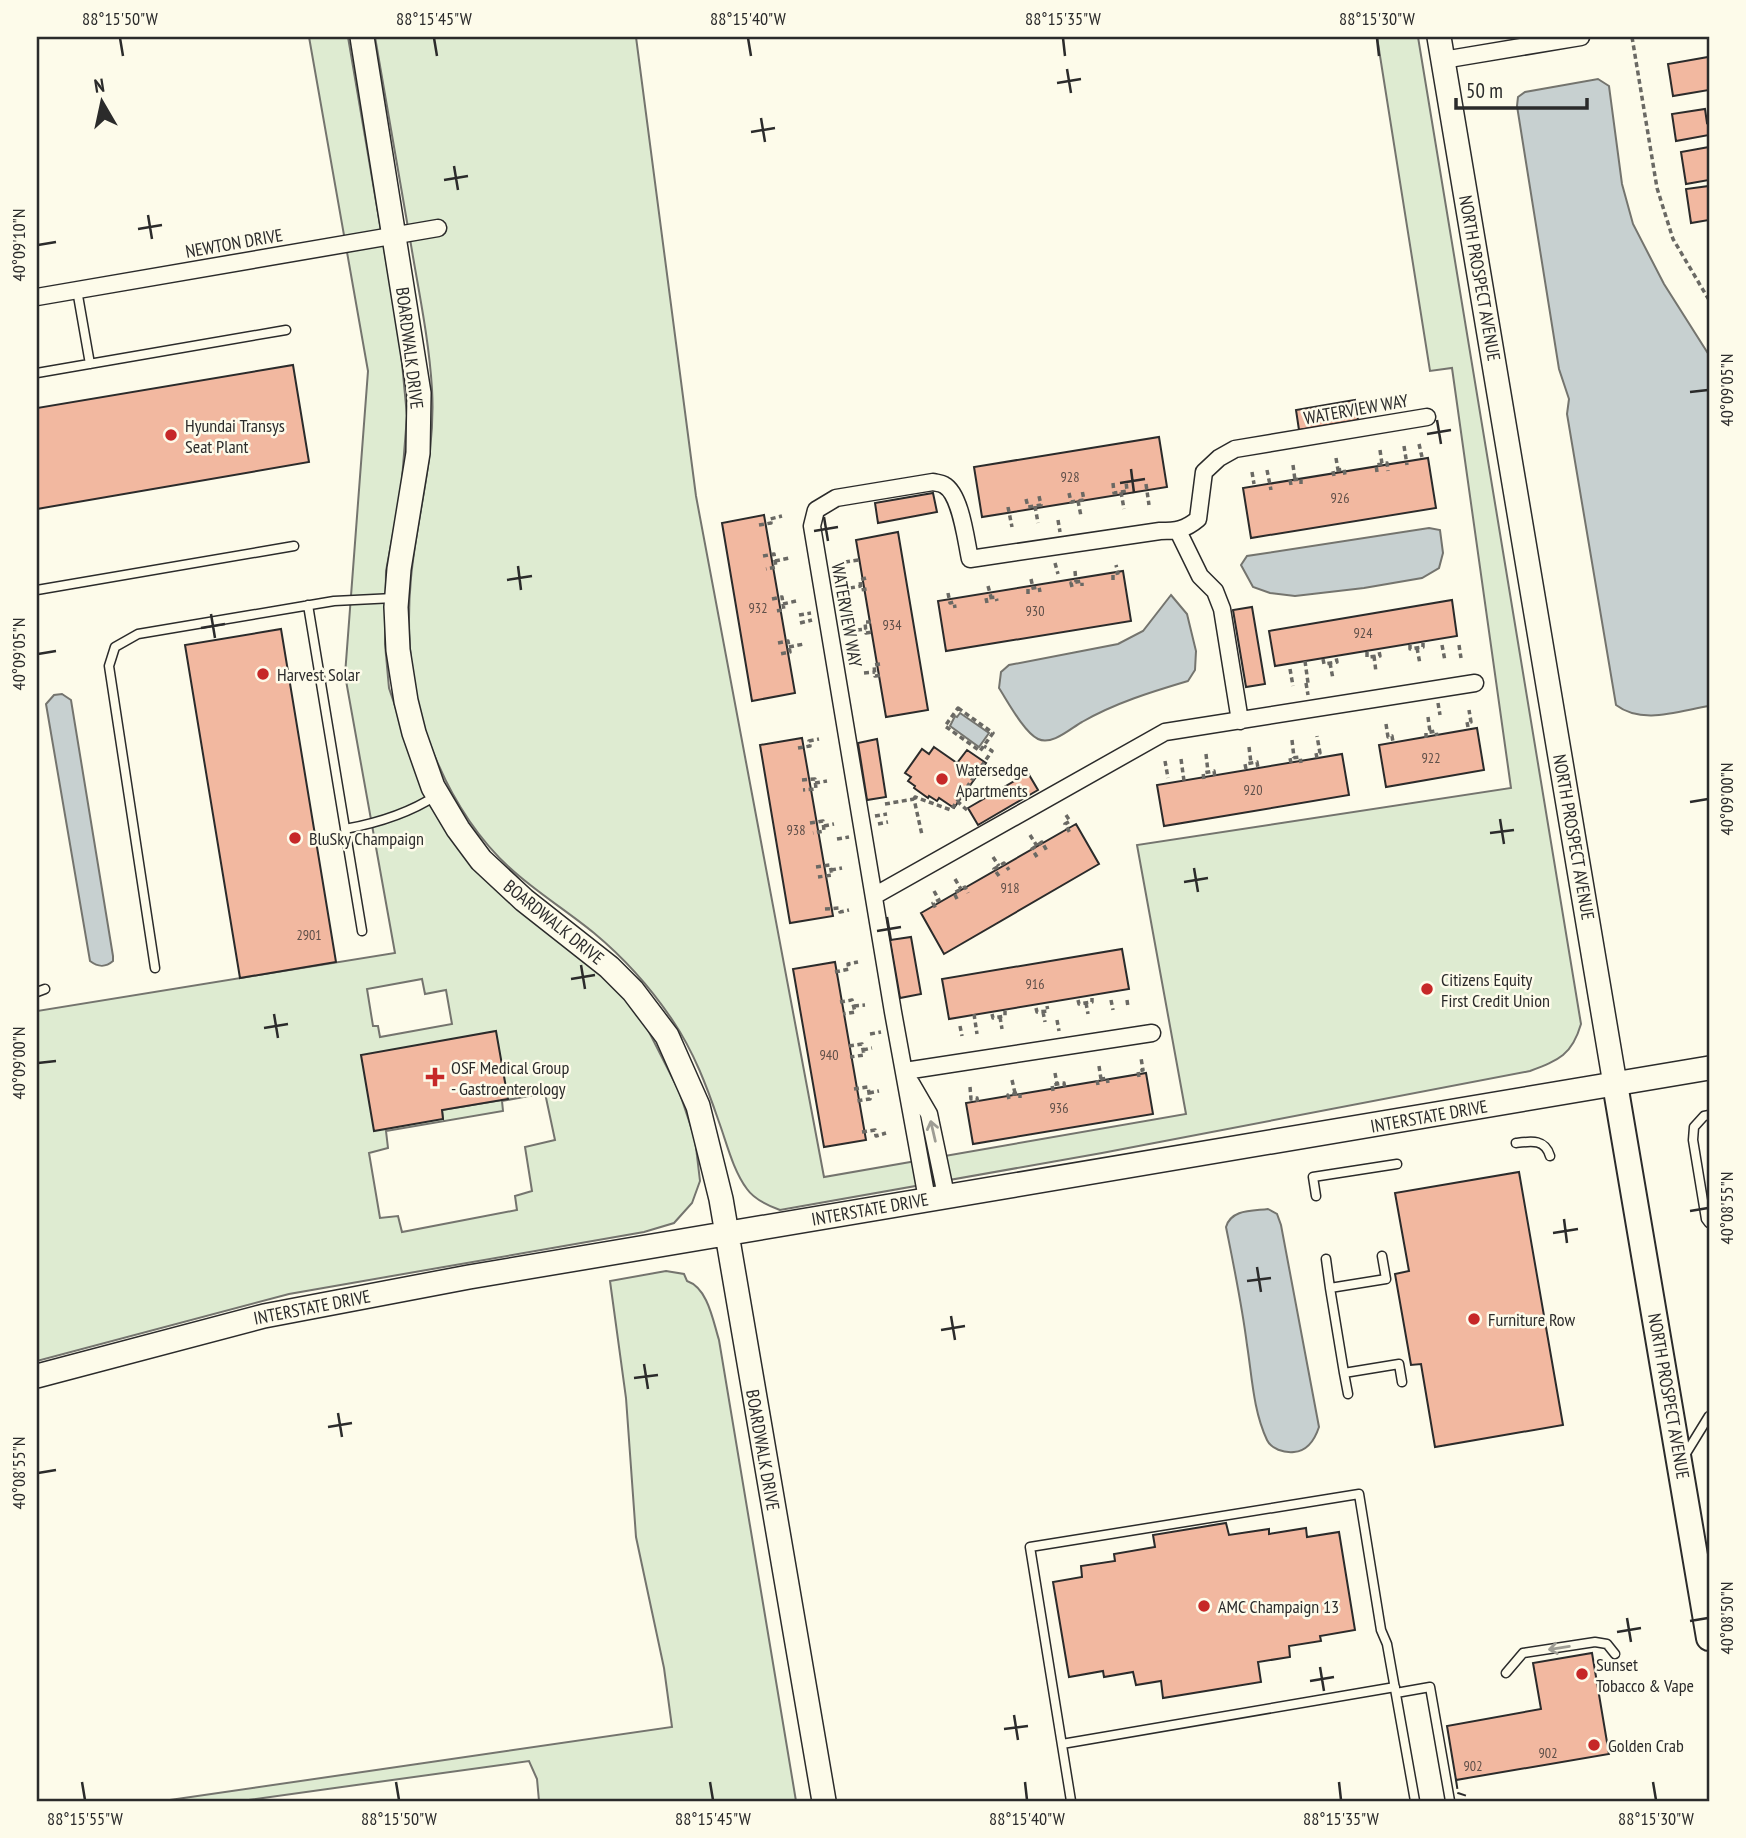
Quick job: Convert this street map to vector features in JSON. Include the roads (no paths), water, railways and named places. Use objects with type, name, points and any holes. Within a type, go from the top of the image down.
[{"type":"main road","name":"NORTH PROSPECT AVENUE","points":[[1615,1084],[1709,1638]]},
{"type":"street","name":"BOARDWALK DRIVE","points":[[362,37],[419,393],[418,453],[399,569],[397,598],[398,650],[414,733],[438,795],[481,860],[524,900],[609,967],[633,991],[667,1036],[698,1106],[721,1199],[824,1801]]},
{"type":"street","name":"NORTH PROSPECT AVENUE","points":[[1439,37],[1615,1084]]},
{"type":"street","points":[[1443,60],[1581,37]]},
{"type":"street","name":"NEWTON DRIVE","points":[[37,297],[438,228]]},
{"type":"street","name":"WATERVIEW WAY","points":[[936,1197],[905,1072],[874,896],[812,526],[816,510],[836,498],[933,482],[946,485],[959,508],[970,559],[1160,531],[1178,531],[1198,519],[1204,472],[1219,458],[1235,449],[1427,416]]},
{"type":"street","points":[[1178,531],[1200,576],[1215,591],[1222,609],[1240,721]]},
{"type":"street","points":[[874,896],[1165,732],[1475,683]]},
{"type":"street","points":[[905,1072],[1152,1033]]},
{"type":"street","name":"INTERSTATE DRIVE","points":[[37,1376],[264,1316],[469,1277],[1709,1068]]},
{"type":"lane","points":[[77,290],[90,364]]},
{"type":"lane","points":[[37,373],[286,330]]},
{"type":"lane","points":[[37,590],[294,546]]},
{"type":"lane","points":[[155,968],[109,666],[115,647],[138,634],[334,601],[397,598]]},
{"type":"lane","points":[[308,605],[362,930]]},
{"type":"lane","points":[[345,829],[378,823],[419,807],[438,795]]},
{"type":"lane","points":[[1709,1115],[1704,1116],[1693,1127],[1706,1219],[1709,1223]]},
{"type":"lane","points":[[1516,1143],[1542,1143],[1548,1148],[1550,1156]]},
{"type":"lane","points":[[1316,1196],[1313,1177],[1397,1164]]},
{"type":"lane","points":[[1330,1288],[1386,1279],[1382,1256]]},
{"type":"lane","points":[[1326,1259],[1348,1394]]},
{"type":"lane","points":[[1344,1373],[1399,1364],[1402,1382]]},
{"type":"lane","points":[[1680,1464],[1709,1416]]},
{"type":"lane","points":[[1071,1801],[1030,1547],[1359,1494],[1381,1630],[1387,1644],[1415,1801]]},
{"type":"lane","points":[[1506,1673],[1523,1653],[1595,1642],[1607,1644],[1615,1654]]},
{"type":"lane","points":[[1062,1744],[1395,1690],[1430,1687],[1450,1801]]},
{"type":"place","name":"Hyundai Transys Seat Plant","points":[[171,435]]},
{"type":"place","name":"Harvest Solar","points":[[263,674]]},
{"type":"place","name":"Watersedge Apartments","points":[[942,779]]},
{"type":"place","name":"BluSky Champaign","points":[[295,838]]},
{"type":"place","name":"Citizens Equity First Credit Union","points":[[1427,989]]},
{"type":"place","name":"OSF Medical Group - Gastroenterology","points":[[435,1077]]},
{"type":"place","name":"Furniture Row","points":[[1474,1319]]},
{"type":"place","name":"AMC Champaign 13","points":[[1204,1606]]},
{"type":"place","name":"Sunset Tobacco & Vape","points":[[1582,1674]]},
{"type":"place","name":"Golden Crab","points":[[1594,1745]]}]
